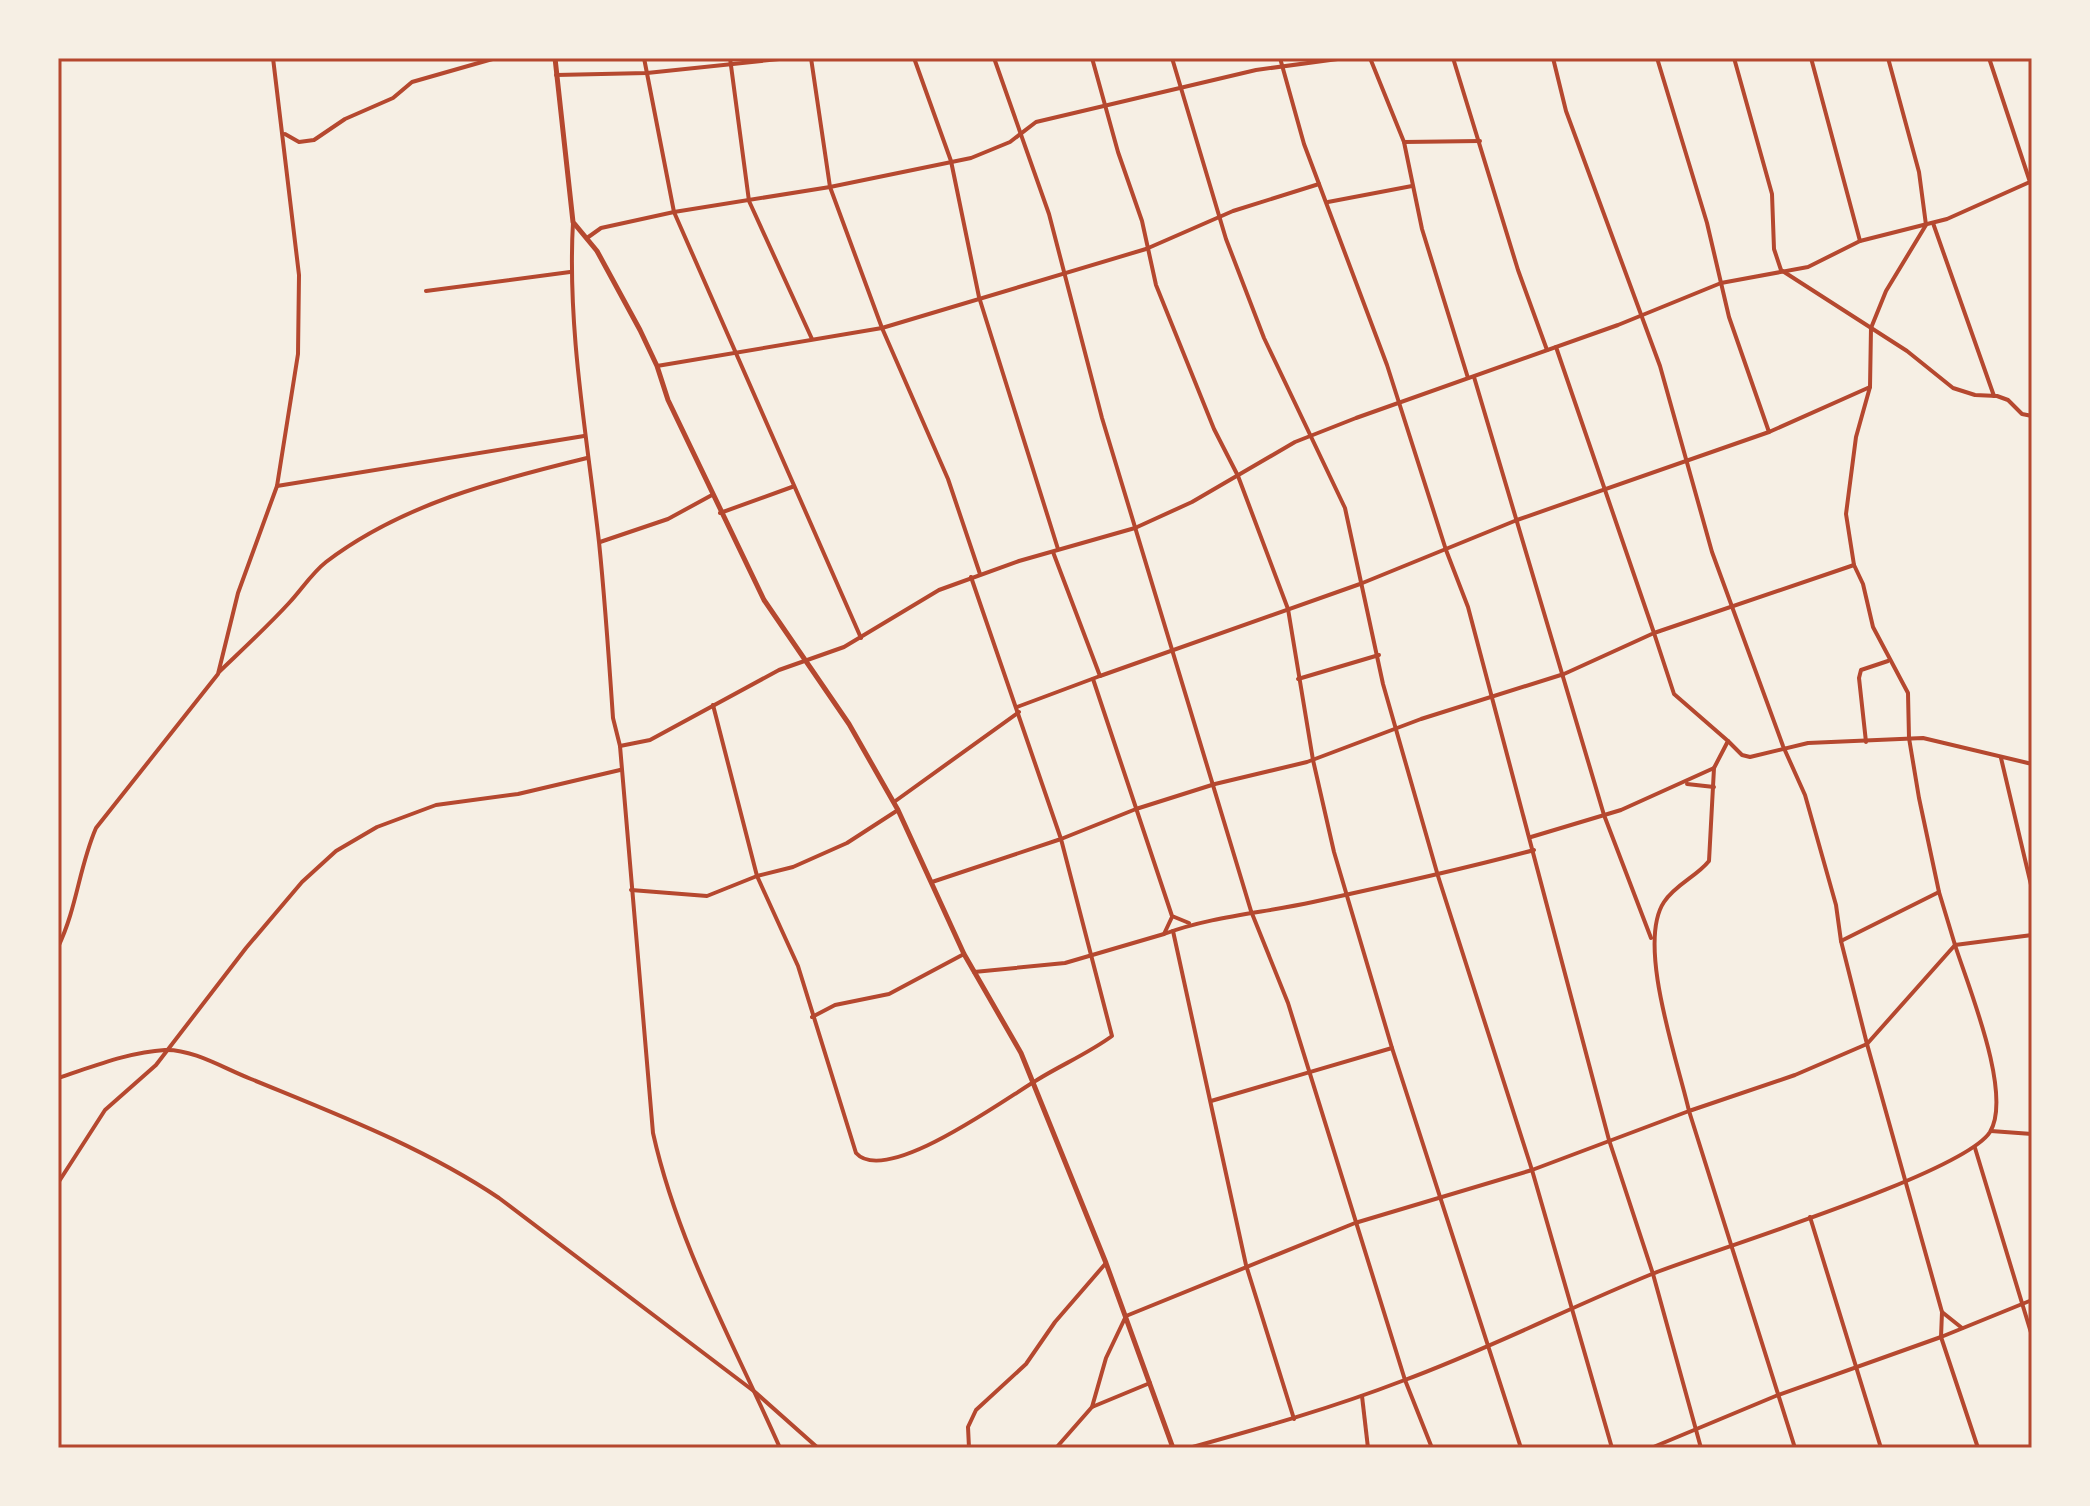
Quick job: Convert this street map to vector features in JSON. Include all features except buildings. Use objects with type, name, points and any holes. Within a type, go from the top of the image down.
[{"type":"street","points":[[218,674],[238,593],[277,486],[298,338],[299,275],[273,58]]},
{"type":"street","points":[[283,133],[299,142],[314,140],[345,119],[393,98],[412,82],[496,58]]},
{"type":"street","points":[[555,58],[573,222],[570,272],[584,436],[599,542],[613,718],[620,746],[653,1133],[664,1184],[705,1288],[780,1448]]},
{"type":"street","points":[[644,58],[674,212],[738,353],[792,487],[861,638]]},
{"type":"street","points":[[730,58],[749,201],[812,339]]},
{"type":"street","points":[[556,75],[647,73],[789,58]]},
{"type":"street","points":[[811,58],[830,187],[882,328],[948,479],[980,574]]},
{"type":"street","points":[[914,58],[951,161],[979,297],[1055,550],[1100,676]]},
{"type":"street","points":[[994,58],[1021,131],[1065,275],[1068,296],[1135,528],[1251,911],[1288,1003],[1405,1380],[1432,1448]]},
{"type":"street","points":[[1092,58],[1142,221],[1146,249],[1176,339],[1238,476],[1288,609],[1313,760],[1347,894],[1485,1346],[1521,1448]]},
{"type":"street","points":[[1172,58],[1220,217],[1264,338],[1345,508],[1360,584],[1396,729],[1438,876],[1532,1170],[1612,1448]]},
{"type":"street","points":[[1280,58],[1319,184],[1400,402],[1446,550],[1468,607],[1609,1140],[1653,1274],[1701,1448]]},
{"type":"street","points":[[586,238],[601,228],[674,212],[830,187],[971,158],[1010,142],[1036,122],[1281,66],[1345,58]]},
{"type":"street","points":[[1370,58],[1404,142],[1422,229],[1517,520],[1604,815],[1652,943]]},
{"type":"street","points":[[1453,58],[1518,270],[1547,350]]},
{"type":"street","points":[[1553,58],[1566,111],[1641,315],[1732,607],[1758,670],[1783,746],[1805,795],[1836,905],[1841,941],[1867,1044],[1942,1312],[1941,1337],[1978,1448]]},
{"type":"street","points":[[1657,58],[1707,223],[1754,395],[1769,432]]},
{"type":"street","points":[[1734,58],[1772,194],[1774,249],[1781,270],[1871,328],[1953,388],[2008,400],[2022,414],[2032,416]]},
{"type":"street","points":[[1811,58],[1860,241]]},
{"type":"street","points":[[1189,1448],[1294,1419],[1405,1380],[1653,1274],[1905,1181],[1975,1148],[1990,1131],[1995,1117],[1995,1083],[1939,892],[1909,738],[1908,693],[1873,627],[1863,584],[1854,565],[1846,514],[1847,486],[1870,387],[1871,328],[1886,291],[1926,225],[1919,172],[1888,58]]},
{"type":"street","points":[[1989,58],[2032,188]]},
{"type":"street","points":[[1404,142],[1480,141]]},
{"type":"street","points":[[620,746],[650,740],[803,659],[861,638],[908,607],[971,577],[1135,528],[1310,436],[1556,347],[1721,283],[1808,267],[1860,241],[1933,223],[2031,181]]},
{"type":"street","points":[[657,366],[882,328],[1146,249],[1220,217],[1319,184]]},
{"type":"street","points":[[1328,202],[1413,185]]},
{"type":"street","points":[[573,222],[586,238],[657,366],[668,400],[764,600],[849,724],[898,810],[964,954],[1033,1082],[1106,1263],[1173,1448]]},
{"type":"street","points":[[1933,223],[1994,396]]},
{"type":"street","points":[[426,291],[570,272]]},
{"type":"street","points":[[1556,347],[1608,490],[1674,694],[1742,755],[1750,757],[1783,746],[1923,738],[2032,764]]},
{"type":"street","points":[[894,803],[1018,710],[1100,676],[1360,584],[1517,520],[1769,432],[1870,387]]},
{"type":"street","points":[[277,486],[584,436]]},
{"type":"street","points":[[58,947],[73,916],[86,851],[96,828],[218,674],[288,604],[315,572],[407,513],[502,479],[587,458]]},
{"type":"street","points":[[720,513],[792,487]]},
{"type":"street","points":[[599,542],[668,519],[712,495]]},
{"type":"street","points":[[932,882],[1061,839],[1136,809],[1215,784],[1313,760],[1396,729],[1564,674],[1654,633],[1854,565]]},
{"type":"street","points":[[713,705],[757,876],[798,966],[811,1017],[856,1153],[869,1162],[892,1160],[974,1122],[1033,1082],[1112,1036],[1061,839],[971,577]]},
{"type":"street","points":[[1298,679],[1379,655]]},
{"type":"street","points":[[1866,742],[1859,678],[1861,670],[1889,661]]},
{"type":"street","points":[[1093,679],[1172,916],[1164,934]]},
{"type":"street","points":[[1728,741],[1714,768],[1709,861],[1680,883],[1663,903],[1654,925],[1652,943],[1655,973],[1689,1111],[1729,1247],[1795,1448]]},
{"type":"street","points":[[2001,758],[2032,889]]},
{"type":"street","points":[[1531,837],[1604,815],[1685,784],[1714,768]]},
{"type":"street","points":[[58,1183],[98,1118],[143,1079],[302,882],[354,838],[436,805],[518,794],[620,770]]},
{"type":"street","points":[[1685,784],[1714,787]]},
{"type":"street","points":[[631,890],[707,896],[757,876],[793,867],[847,843],[898,810]]},
{"type":"street","points":[[974,972],[1046,967],[1191,924],[1438,876],[1534,850]]},
{"type":"street","points":[[1841,941],[1939,892]]},
{"type":"street","points":[[1172,916],[1191,924]]},
{"type":"street","points":[[1173,931],[1246,1265],[1294,1419]]},
{"type":"street","points":[[1056,1448],[1092,1407],[1106,1358],[1126,1316],[1355,1223],[1439,1195],[1532,1170],[1795,1075],[1867,1044],[1955,945],[2032,935]]},
{"type":"street","points":[[811,1017],[835,1005],[889,994],[964,954]]},
{"type":"street","points":[[1211,1101],[1392,1048]]},
{"type":"street","points":[[58,1078],[120,1059],[166,1050],[205,1059],[342,1116],[461,1173],[755,1392],[818,1448]]},
{"type":"street","points":[[1990,1131],[2032,1134]]},
{"type":"street","points":[[1975,1148],[2032,1336]]},
{"type":"street","points":[[1810,1217],[1881,1448]]},
{"type":"street","points":[[969,1448],[968,1427],[976,1410],[1026,1364],[1055,1322],[1106,1263]]},
{"type":"street","points":[[1651,1448],[1778,1395],[1963,1329],[2032,1300]]},
{"type":"street","points":[[1942,1312],[1963,1329]]},
{"type":"street","points":[[1092,1407],[1150,1383]]},
{"type":"street","points":[[1362,1396],[1368,1448]]}]
